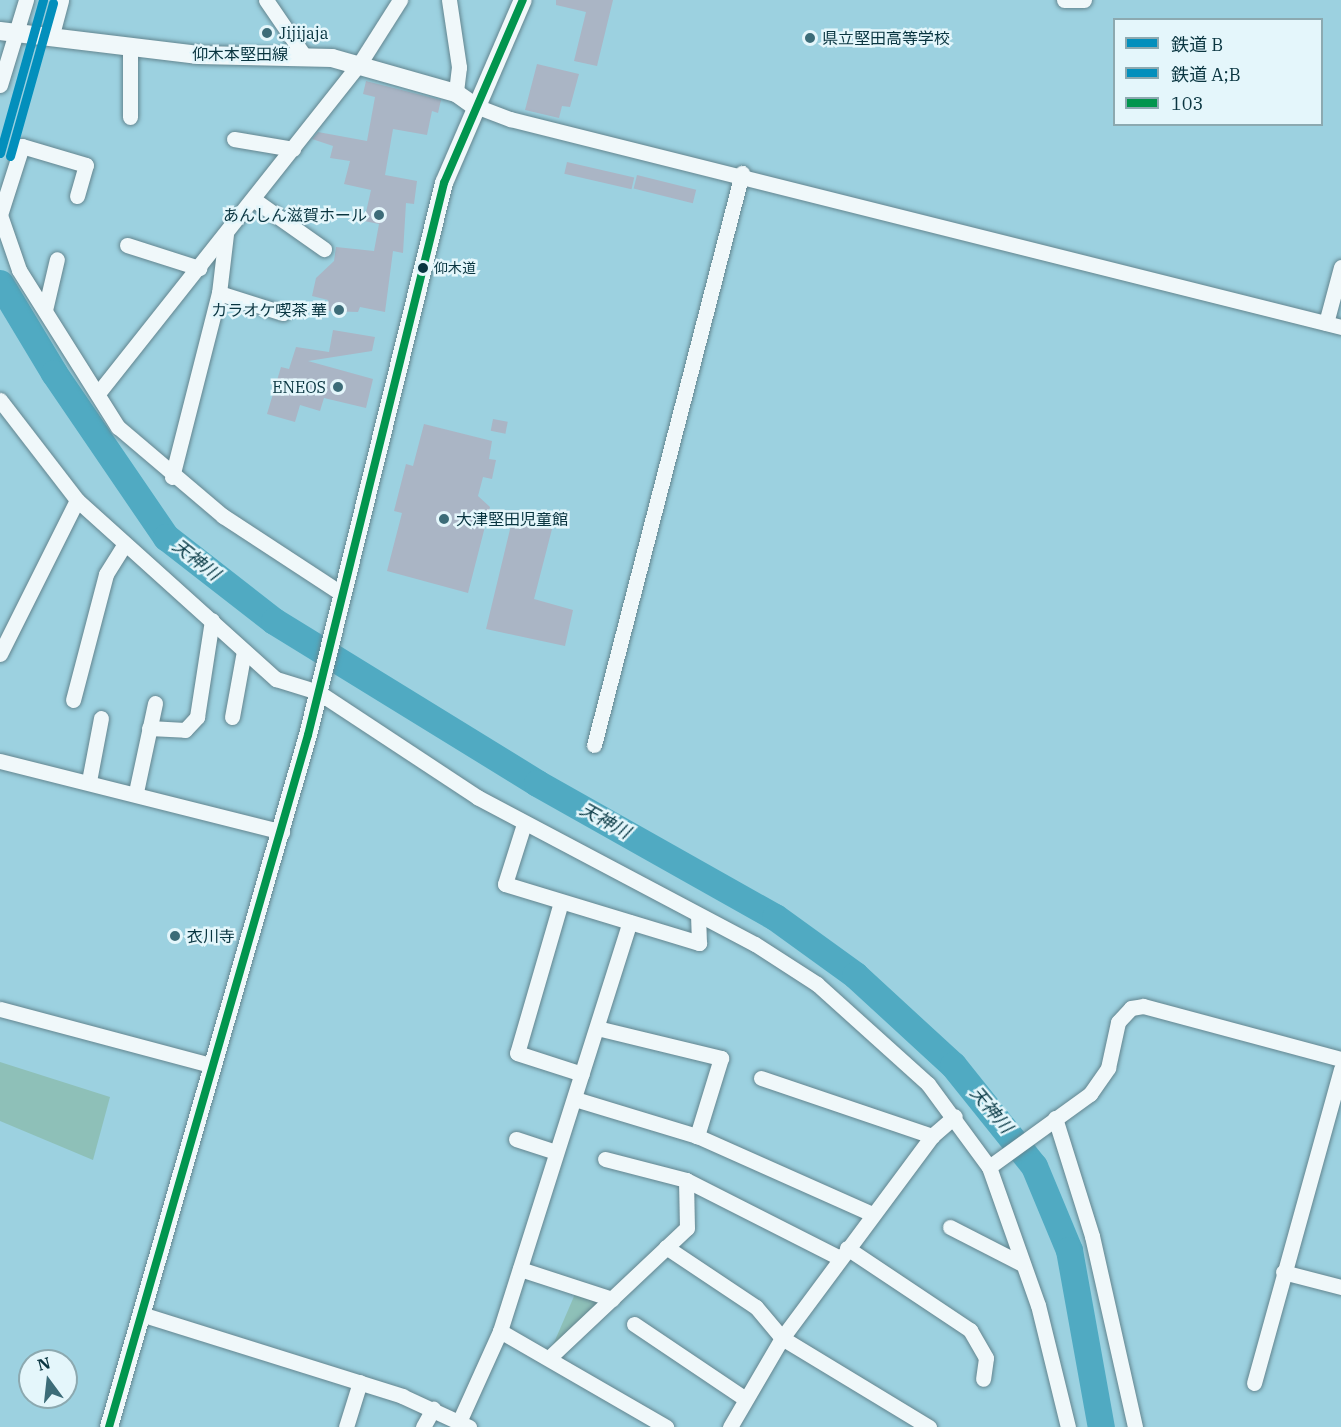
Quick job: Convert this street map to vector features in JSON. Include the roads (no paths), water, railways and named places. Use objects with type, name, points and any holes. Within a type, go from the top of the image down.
[{"type":"main road","points":[[109,1427],[282,832],[444,183],[473,105],[523,0]]},
{"type":"main road","name":"仰木本堅田線","points":[[8,33],[199,55],[303,54],[360,63],[456,93],[473,105]]},
{"type":"street","points":[[0,85],[8,33],[26,0]]},
{"type":"street","points":[[51,38],[61,0]]},
{"type":"street","points":[[266,0],[303,54]]},
{"type":"street","points":[[99,392],[360,63],[400,0]]},
{"type":"street","points":[[449,0],[459,67],[456,93]]},
{"type":"street","points":[[1064,0],[1084,0]]},
{"type":"street","points":[[130,47],[130,117]]},
{"type":"street","points":[[473,105],[510,119],[742,173],[1333,325],[1341,267]]},
{"type":"street","points":[[234,139],[293,148]]},
{"type":"street","points":[[77,196],[86,165],[22,146],[0,215],[19,270],[99,392],[118,427],[172,477],[339,601]]},
{"type":"street","points":[[594,745],[742,173]]},
{"type":"street","points":[[253,200],[324,249]]},
{"type":"street","points":[[172,477],[219,293],[226,233]]},
{"type":"street","points":[[127,245],[199,268]]},
{"type":"street","points":[[45,310],[57,259]]},
{"type":"street","points":[[219,293],[283,313]]},
{"type":"street","points":[[0,400],[77,500],[124,545],[212,620],[276,679],[320,684],[524,824],[698,915],[817,984],[928,1084],[993,1164],[1022,1264],[1038,1305],[1068,1427]]},
{"type":"street","points":[[0,654],[3,638],[77,500]]},
{"type":"street","points":[[73,700],[106,574],[124,545]]},
{"type":"street","points":[[149,728],[185,730],[197,717],[212,620]]},
{"type":"street","points":[[232,717],[244,651]]},
{"type":"street","points":[[136,792],[155,704]]},
{"type":"street","points":[[89,781],[101,718]]},
{"type":"street","points":[[0,761],[136,792],[282,832]]},
{"type":"street","points":[[524,824],[505,884],[699,943],[698,915]]},
{"type":"street","points":[[561,902],[517,1053],[582,1074]]},
{"type":"street","points":[[141,1314],[360,1382],[433,1409],[464,1424],[500,1330],[520,1269],[553,1151],[575,1099],[630,922]]},
{"type":"street","points":[[993,1164],[1102,1080],[1122,1015],[1143,1006],[1341,1059]]},
{"type":"street","points":[[0,1009],[214,1066]]},
{"type":"street","points":[[597,1028],[721,1058],[697,1136]]},
{"type":"street","points":[[1254,1383],[1341,1068]]},
{"type":"street","points":[[761,1078],[932,1136]]},
{"type":"street","points":[[575,1099],[697,1136],[872,1214]]},
{"type":"street","points":[[730,1427],[744,1398],[782,1338],[843,1253],[932,1136],[955,1116]]},
{"type":"street","points":[[1049,1123],[1092,1236],[1135,1427]]},
{"type":"street","points":[[516,1139],[553,1151]]},
{"type":"street","points":[[605,1159],[686,1180],[843,1253],[970,1330],[986,1358],[983,1379]]},
{"type":"street","points":[[550,1357],[687,1228],[686,1180]]},
{"type":"street","points":[[950,1227],[1022,1264]]},
{"type":"street","points":[[666,1247],[756,1307],[782,1338],[929,1427]]},
{"type":"street","points":[[520,1269],[612,1299]]},
{"type":"street","points":[[1283,1272],[1341,1287]]},
{"type":"street","points":[[634,1323],[744,1398]]},
{"type":"street","points":[[500,1330],[550,1357],[666,1427]]},
{"type":"street","points":[[346,1427],[360,1382]]},
{"type":"street","points":[[423,1427],[433,1409]]},
{"type":"waterway","name":"天神川","points":[[0,283],[54,373],[166,537],[274,621],[537,783],[775,917],[855,975],[953,1065],[1034,1166],[1069,1250],[1101,1427]]},
{"type":"rail line","name":"B","points":[[0,153],[43,0]]},
{"type":"rail line","name":"A;B","points":[[10,156],[53,3]]},
{"type":"place","name":"Jijijaja","points":[[267,33]]},
{"type":"place","name":"県立堅田高等学校","points":[[810,38]]},
{"type":"place","name":"あんしん滋賀ホール","points":[[379,215]]},
{"type":"place","name":"仰木道","points":[[423,268]]},
{"type":"place","name":"カラオケ喫茶 華","points":[[339,310]]},
{"type":"place","name":"ENEOS","points":[[338,387]]},
{"type":"place","name":"大津堅田児童館","points":[[444,519]]},
{"type":"place","name":"衣川寺","points":[[175,936]]}]
